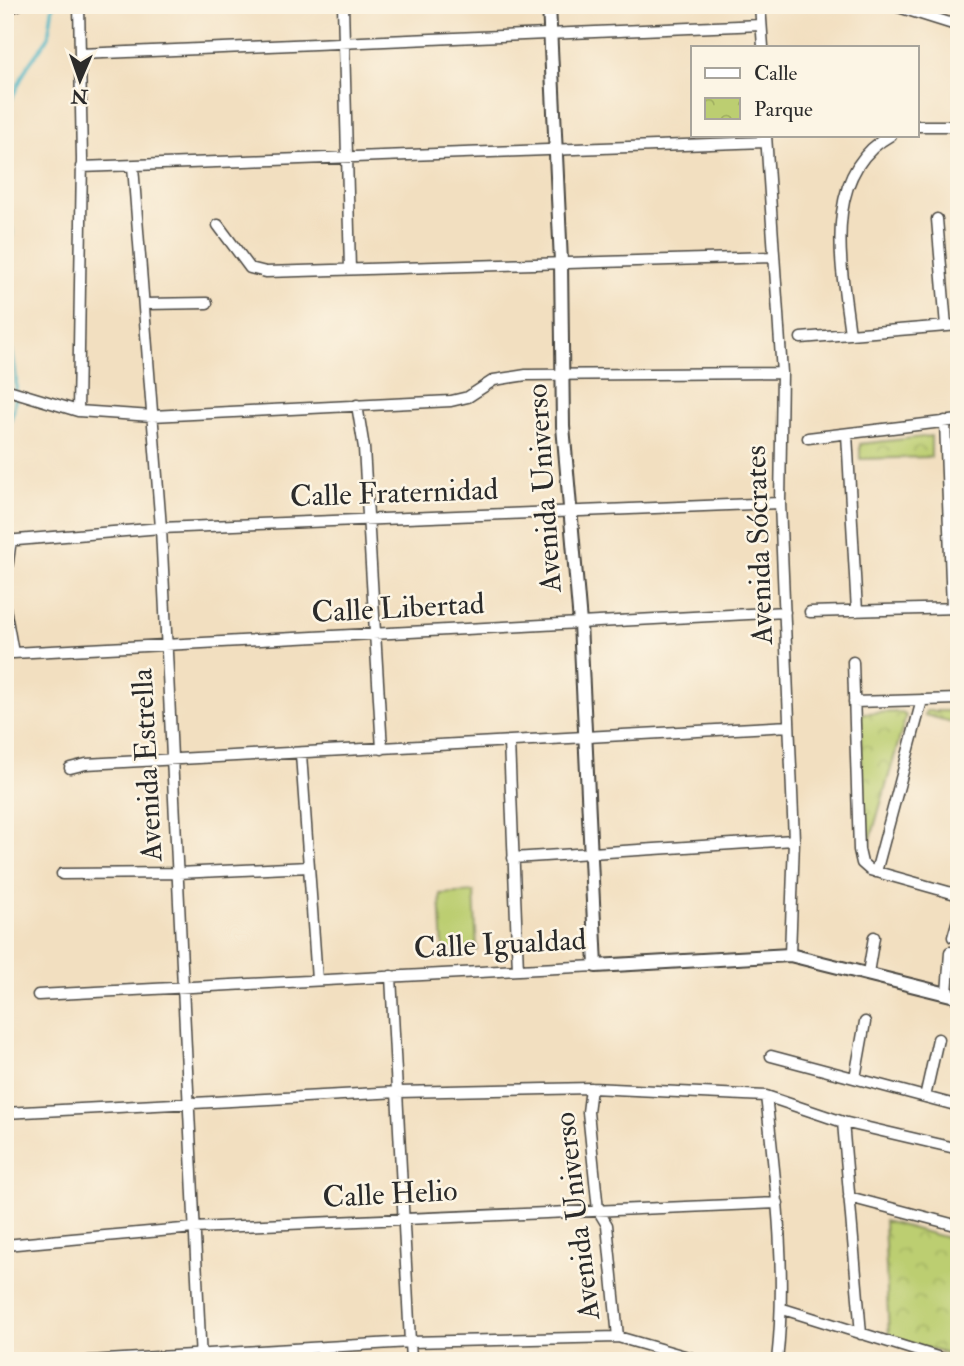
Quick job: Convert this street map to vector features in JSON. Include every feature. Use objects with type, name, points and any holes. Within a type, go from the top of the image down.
[{"type":"street","points":[[5,10],[18,5]]},
{"type":"street","points":[[78,411],[81,167],[79,5]]},
{"type":"street","points":[[342,5],[351,269]]},
{"type":"street","name":"Avenida Universo","points":[[549,5],[561,261],[562,374],[580,623],[596,966]]},
{"type":"street","points":[[760,5],[763,46]]},
{"type":"street","points":[[892,5],[959,26]]},
{"type":"street","points":[[80,54],[761,25]]},
{"type":"street","points":[[918,125],[959,127]]},
{"type":"street","points":[[850,334],[840,233],[844,194],[860,159],[890,136]]},
{"type":"street","points":[[81,167],[766,138]]},
{"type":"street","name":"Avenida Sócrates","points":[[766,138],[782,373],[780,503],[794,840],[790,955]]},
{"type":"street","name":"Avenida Estrella","points":[[133,166],[161,528],[170,761],[178,873],[201,1357]]},
{"type":"street","points":[[937,219],[946,326]]},
{"type":"street","points":[[218,225],[244,261],[256,271],[773,257]]},
{"type":"street","points":[[144,304],[207,303]]},
{"type":"street","points":[[801,338],[959,325]]},
{"type":"street","points":[[5,389],[78,411],[152,416],[451,401],[468,397],[505,377],[562,374],[782,373]]},
{"type":"street","points":[[357,405],[364,448],[382,749]]},
{"type":"street","points":[[808,438],[959,420]]},
{"type":"street","points":[[810,612],[956,608],[946,421]]},
{"type":"street","points":[[847,434],[857,611]]},
{"type":"street","name":"Calle Fraternidad","points":[[8,540],[161,528],[369,518],[780,503]]},
{"type":"street","points":[[5,584],[8,540]]},
{"type":"street","name":"Calle Libertad","points":[[5,608],[13,653],[785,612]]},
{"type":"street","points":[[853,662],[859,849],[862,863],[876,872],[959,895]]},
{"type":"street","points":[[854,702],[959,699]]},
{"type":"street","points":[[876,872],[922,700]]},
{"type":"street","points":[[70,768],[86,764],[789,726]]},
{"type":"street","points":[[509,742],[518,970]]},
{"type":"street","points":[[301,754],[317,980]]},
{"type":"street","points":[[513,858],[794,840]]},
{"type":"street","points":[[62,874],[178,873],[309,867]]},
{"type":"street","points":[[953,937],[959,916]]},
{"type":"street","points":[[868,973],[874,937]]},
{"type":"street","points":[[950,952],[953,995]]},
{"type":"street","name":"Calle Igualdad","points":[[38,995],[790,955],[953,995]]},
{"type":"street","points":[[391,976],[411,1361]]},
{"type":"street","points":[[855,1078],[865,1023]]},
{"type":"street","points":[[925,1097],[938,1039]]},
{"type":"street","points":[[771,1056],[959,1106]]},
{"type":"street","points":[[5,1113],[398,1092],[591,1088],[766,1096],[843,1122],[959,1149]]},
{"type":"street","name":"Avenida Universo","points":[[591,1088],[588,1112],[598,1210],[607,1225],[618,1338]]},
{"type":"street","points":[[766,1096],[778,1203],[783,1309],[777,1361]]},
{"type":"street","points":[[843,1122],[861,1334]]},
{"type":"street","points":[[849,1197],[959,1226]]},
{"type":"street","name":"Calle Helio","points":[[5,1245],[194,1228],[778,1203]]},
{"type":"street","points":[[783,1309],[950,1361]]},
{"type":"street","points":[[89,1361],[201,1357],[410,1342],[618,1338],[674,1356],[702,1361]]},
{"type":"green space","points":[[931,436],[931,457],[860,459],[860,444]]},
{"type":"green space","points":[[926,711],[959,711],[959,724],[925,715]]},
{"type":"green space","points":[[902,712],[906,716],[867,852],[864,848],[860,713]]},
{"type":"green space","points":[[474,892],[477,950],[443,952],[440,894]]},
{"type":"green space","points":[[884,1221],[959,1241],[959,1333],[955,1356],[889,1338]]},
{"type":"waterway","points":[[5,112],[27,67],[48,38],[53,5]]},
{"type":"waterway","points":[[5,199],[12,231],[5,290]]},
{"type":"waterway","points":[[5,319],[16,376],[15,404],[5,434]]},
{"type":"waterway","points":[[5,491],[5,530]]}]
